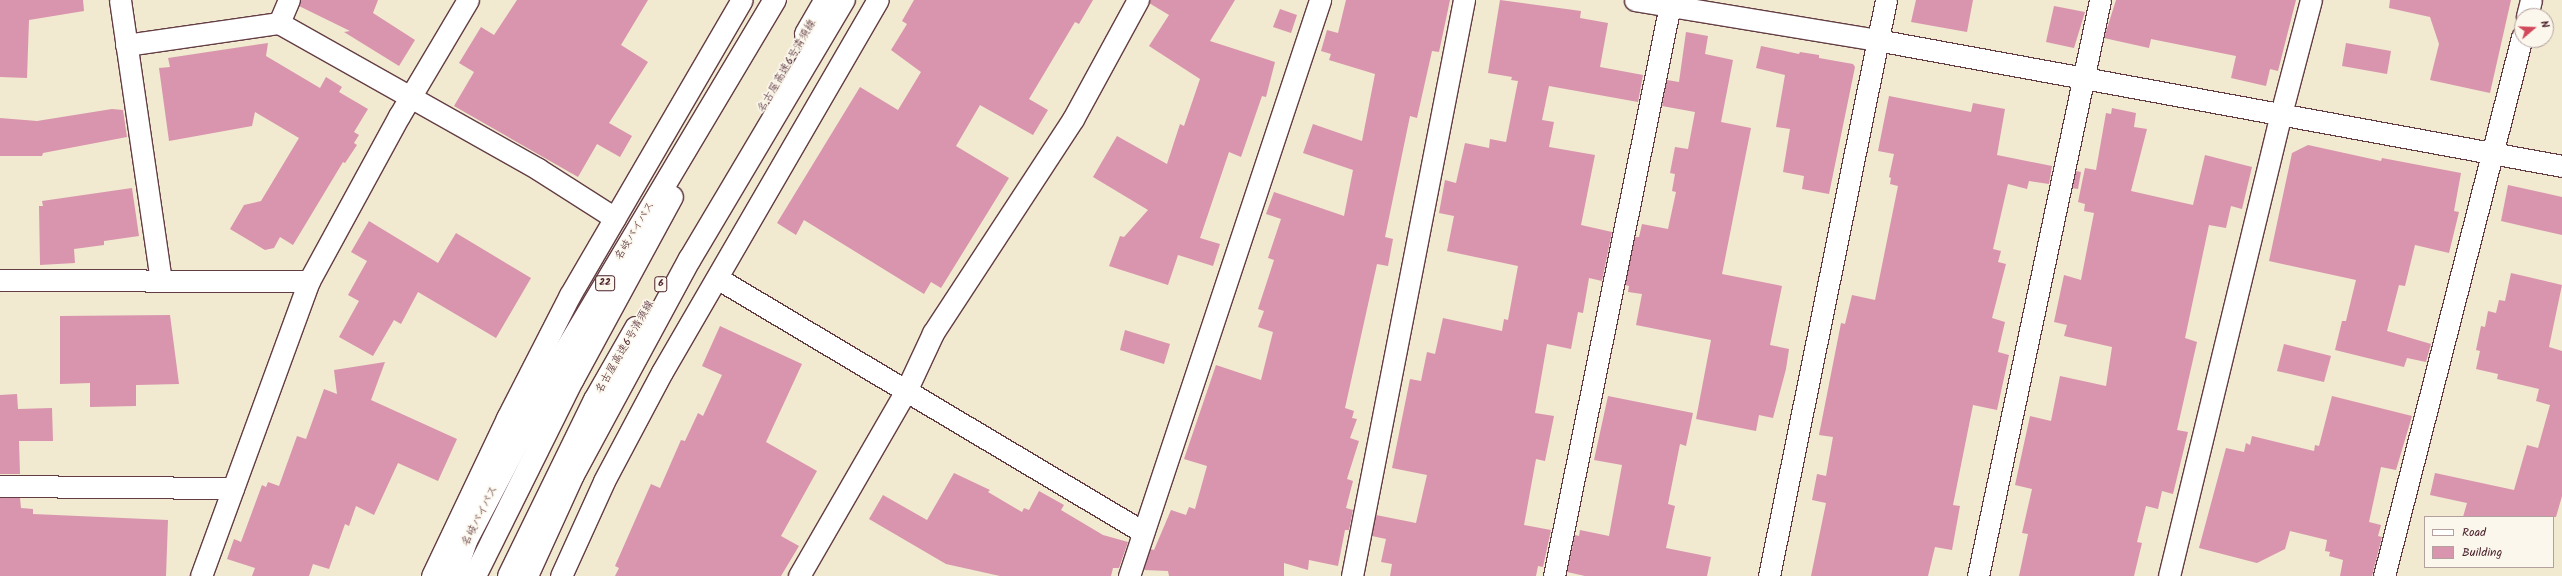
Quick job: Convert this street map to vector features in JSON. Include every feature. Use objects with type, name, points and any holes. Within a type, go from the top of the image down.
[{"type":"highway","name":"名岐バイパス","points":[[454,576],[466,541],[562,357],[775,0]]},
{"type":"highway","points":[[476,576],[573,379],[700,145],[787,0]]},
{"type":"highway","name":"名古屋高速6号清須線","points":[[510,576],[594,400],[826,0]]},
{"type":"highway","points":[[527,576],[573,475],[690,259],[844,0]]},
{"type":"street","points":[[120,0],[161,280]]},
{"type":"street","points":[[279,23],[289,0]]},
{"type":"street","points":[[201,576],[309,281],[411,96],[468,0]]},
{"type":"street","points":[[432,576],[507,418],[570,295],[742,0]]},
{"type":"street","points":[[561,576],[618,454],[662,372],[878,0]]},
{"type":"street","points":[[799,576],[906,391],[933,333],[1073,119],[1138,0]]},
{"type":"street","points":[[1129,576],[1320,0]]},
{"type":"street","points":[[1352,576],[1464,0]]},
{"type":"street","points":[[1635,0],[1670,3],[1877,40],[2562,166]]},
{"type":"street","points":[[1769,576],[1886,0]]},
{"type":"street","points":[[1978,576],[2100,0]]},
{"type":"street","points":[[2168,576],[2281,114],[2312,0]]},
{"type":"street","points":[[1554,576],[1670,3]]},
{"type":"street","points":[[126,45],[279,23],[411,96],[538,169],[615,218]]},
{"type":"street","points":[[2384,576],[2494,153],[2519,48]]},
{"type":"street","points":[[717,278],[1143,532]]},
{"type":"street","points":[[0,280],[309,281]]},
{"type":"street","points":[[0,486],[234,488]]},
{"type":"building","points":[[0,0],[83,0],[84,11],[29,20],[27,78],[0,77]]},
{"type":"building","points":[[301,0],[378,0],[373,13],[415,40],[399,66],[344,32],[350,31],[299,6]]},
{"type":"building","points":[[517,0],[648,0],[621,45],[648,62],[609,123],[632,136],[620,157],[597,144],[578,177],[454,106],[474,72],[459,63],[481,27],[494,35]]},
{"type":"building","points":[[914,0],[1093,0],[1079,24],[1075,22],[1029,99],[1048,110],[1033,135],[980,105],[956,146],[1009,178],[941,288],[931,282],[924,294],[804,220],[796,235],[777,223],[860,87],[898,110],[921,72],[891,50],[907,24],[902,21]]},
{"type":"building","points":[[1150,0],[1235,0],[1210,41],[1275,62],[1266,97],[1262,96],[1241,157],[1229,152],[1200,238],[1220,244],[1213,266],[1178,255],[1168,285],[1109,266],[1120,236],[1124,237],[1148,210],[1093,177],[1117,136],[1167,164],[1180,124],[1184,126],[1200,79],[1149,46],[1169,15],[1149,3]]},
{"type":"building","points":[[1346,0],[1450,0],[1439,52],[1432,51],[1417,118],[1410,116],[1385,237],[1393,239],[1388,266],[1377,264],[1345,408],[1354,411],[1352,418],[1357,419],[1350,438],[1359,441],[1347,479],[1353,481],[1346,508],[1353,510],[1349,530],[1345,530],[1338,566],[1309,560],[1308,570],[1284,563],[1284,576],[1169,576],[1168,571],[1144,570],[1150,549],[1154,550],[1171,510],[1186,515],[1189,507],[1195,509],[1207,466],[1184,459],[1216,365],[1261,380],[1273,332],[1258,327],[1264,311],[1258,309],[1274,260],[1268,258],[1281,219],[1266,214],[1274,192],[1344,216],[1353,170],[1303,153],[1313,124],[1362,141],[1375,74],[1329,60],[1331,54],[1321,51],[1327,30],[1338,33]]},
{"type":"building","points":[[1500,0],[1581,11],[1580,18],[1608,23],[1600,67],[1643,75],[1638,102],[1549,86],[1542,120],[1554,122],[1549,147],[1595,155],[1581,225],[1612,232],[1602,281],[1589,278],[1583,313],[1578,312],[1571,349],[1547,344],[1535,413],[1554,416],[1545,461],[1536,459],[1524,525],[1551,530],[1543,567],[1538,566],[1536,576],[1390,576],[1392,564],[1381,562],[1386,539],[1372,536],[1376,515],[1416,523],[1427,475],[1392,468],[1410,379],[1421,381],[1427,352],[1435,354],[1443,318],[1502,331],[1504,319],[1508,320],[1518,266],[1447,251],[1454,216],[1439,213],[1445,180],[1456,183],[1465,143],[1489,148],[1490,139],[1506,142],[1518,81],[1511,80],[1512,77],[1488,73]]},
{"type":"building","points":[[1916,0],[1973,0],[1967,32],[1911,22]]},
{"type":"building","points":[[2116,0],[2296,0],[2278,71],[2270,69],[2266,86],[2231,78],[2236,56],[2151,39],[2149,48],[2104,38]]},
{"type":"building","points":[[2390,0],[2511,0],[2490,93],[2430,80],[2439,44],[2430,17],[2389,8]]},
{"type":"building","points":[[2054,6],[2085,12],[2074,48],[2046,42]]},
{"type":"building","points":[[1280,9],[1297,15],[1291,33],[1273,27]]},
{"type":"building","points":[[1686,32],[1708,36],[1705,54],[1733,60],[1721,122],[1751,128],[1722,274],[1782,286],[1770,345],[1789,349],[1786,369],[1773,418],[1759,415],[1756,431],[1696,419],[1711,340],[1636,325],[1642,294],[1628,292],[1629,286],[1625,285],[1635,237],[1639,237],[1642,224],[1668,229],[1676,192],[1672,191],[1675,174],[1670,173],[1675,147],[1688,149],[1695,112],[1662,106],[1667,80],[1679,82]]},
{"type":"building","points":[[268,43],[266,56],[320,88],[326,77],[342,87],[339,92],[368,109],[354,132],[359,135],[354,143],[357,145],[345,163],[343,162],[293,245],[280,237],[274,248],[265,250],[230,229],[244,205],[261,201],[299,138],[255,112],[252,126],[169,141],[159,68],[170,67],[168,58]]},
{"type":"building","points":[[2346,43],[2391,51],[2387,74],[2342,66]]},
{"type":"building","points":[[1761,46],[1799,54],[1800,52],[1819,55],[1819,58],[1853,64],[1855,67],[1829,194],[1802,189],[1804,176],[1783,172],[1790,129],[1776,127],[1785,75],[1756,68]]},
{"type":"building","points":[[1889,96],[1971,112],[1973,103],[2005,109],[1997,155],[2052,166],[2049,184],[2029,181],[2027,189],[2008,184],[1993,249],[2001,251],[1998,262],[2006,264],[1992,318],[2005,322],[1998,352],[2009,355],[1997,410],[1973,405],[1953,505],[1960,506],[1952,550],[1935,547],[1928,576],[1811,576],[1826,503],[1812,500],[1817,474],[1826,476],[1833,437],[1819,435],[1841,323],[1845,324],[1852,295],[1875,300],[1898,186],[1890,184],[1891,178],[1889,177],[1894,154],[1878,151]]},
{"type":"building","points":[[2112,108],[2136,113],[2134,127],[2147,129],[2131,191],[2193,205],[2205,155],[2252,167],[2242,209],[2231,206],[2226,228],[2209,225],[2185,338],[2197,342],[2177,430],[2188,432],[2173,494],[2162,491],[2158,509],[2146,506],[2137,542],[2142,543],[2134,576],[2019,576],[2028,534],[2022,533],[2032,489],[2015,485],[2030,416],[2051,421],[2060,376],[2106,386],[2112,347],[2064,336],[2067,325],[2054,322],[2064,275],[2081,280],[2094,213],[2084,211],[2085,204],[2078,202],[2085,168],[2096,170],[2106,113],[2111,114]]},
{"type":"building","points":[[112,109],[123,110],[127,137],[43,153],[42,156],[0,156],[0,118],[37,121]]},
{"type":"building","points":[[2308,145],[2381,161],[2382,158],[2461,173],[2454,211],[2459,212],[2449,253],[2415,245],[2405,286],[2399,285],[2387,331],[2431,344],[2426,362],[2407,358],[2404,367],[2335,350],[2342,321],[2346,321],[2356,280],[2269,261],[2292,153]]},
{"type":"building","points":[[2076,171],[2081,172],[2078,189],[2072,188]]},
{"type":"building","points":[[2508,185],[2562,197],[2562,235],[2501,221]]},
{"type":"building","points":[[132,188],[139,236],[104,241],[104,245],[74,249],[75,263],[40,265],[39,206],[43,206],[42,201]]},
{"type":"building","points":[[369,221],[438,263],[456,233],[531,278],[496,338],[418,292],[401,324],[394,320],[373,356],[339,337],[359,301],[348,295],[367,261],[351,252]]},
{"type":"building","points":[[2511,273],[2562,285],[2549,347],[2562,351],[2562,496],[2556,517],[2463,516],[2467,503],[2430,495],[2435,473],[2514,490],[2527,445],[2538,448],[2550,405],[2536,401],[2539,389],[2497,379],[2498,374],[2476,369],[2480,351],[2476,350],[2481,326],[2485,327],[2488,311],[2496,313],[2499,300],[2505,301]]},
{"type":"building","points":[[170,315],[179,384],[136,385],[136,406],[90,407],[90,383],[60,384],[60,316]]},
{"type":"building","points":[[720,326],[802,364],[766,442],[817,471],[781,536],[799,546],[781,576],[615,576],[619,568],[615,566],[651,484],[660,488],[681,440],[685,441],[698,413],[703,416],[722,375],[702,366]]},
{"type":"building","points":[[1125,330],[1170,344],[1164,364],[1120,350]]},
{"type":"building","points":[[2284,344],[2331,356],[2324,382],[2277,371]]},
{"type":"building","points":[[385,362],[371,400],[457,439],[438,481],[398,463],[374,515],[356,506],[349,526],[345,524],[329,569],[313,564],[309,576],[252,576],[255,568],[227,559],[234,539],[241,542],[262,485],[266,487],[268,482],[279,486],[297,436],[306,439],[324,389],[337,394],[334,370]]},
{"type":"building","points":[[17,394],[18,409],[52,408],[53,441],[19,441],[20,474],[0,474],[0,395]]},
{"type":"building","points":[[1608,396],[1693,413],[1686,446],[1680,444],[1668,504],[1675,506],[1666,548],[1711,557],[1707,576],[1585,576],[1567,572],[1575,535],[1579,536],[1580,530],[1609,536],[1622,465],[1594,460]]},
{"type":"building","points":[[2332,396],[2412,416],[2396,470],[2381,467],[2369,522],[2381,525],[2378,536],[2382,537],[2372,576],[2340,576],[2343,560],[2329,556],[2330,552],[2325,551],[2327,540],[2290,531],[2285,549],[2257,563],[2199,548],[2226,448],[2244,452],[2246,443],[2250,445],[2252,436],[2314,451],[2315,445],[2319,446]]},
{"type":"building","points":[[954,473],[990,490],[988,492],[1022,512],[1024,508],[1029,510],[1039,491],[1064,505],[1061,510],[1103,535],[1128,542],[1119,568],[1113,568],[1111,576],[1000,576],[946,564],[869,519],[883,495],[927,520]]},
{"type":"building","points":[[0,498],[20,498],[21,508],[33,509],[33,514],[168,520],[166,576],[0,576]]}]
